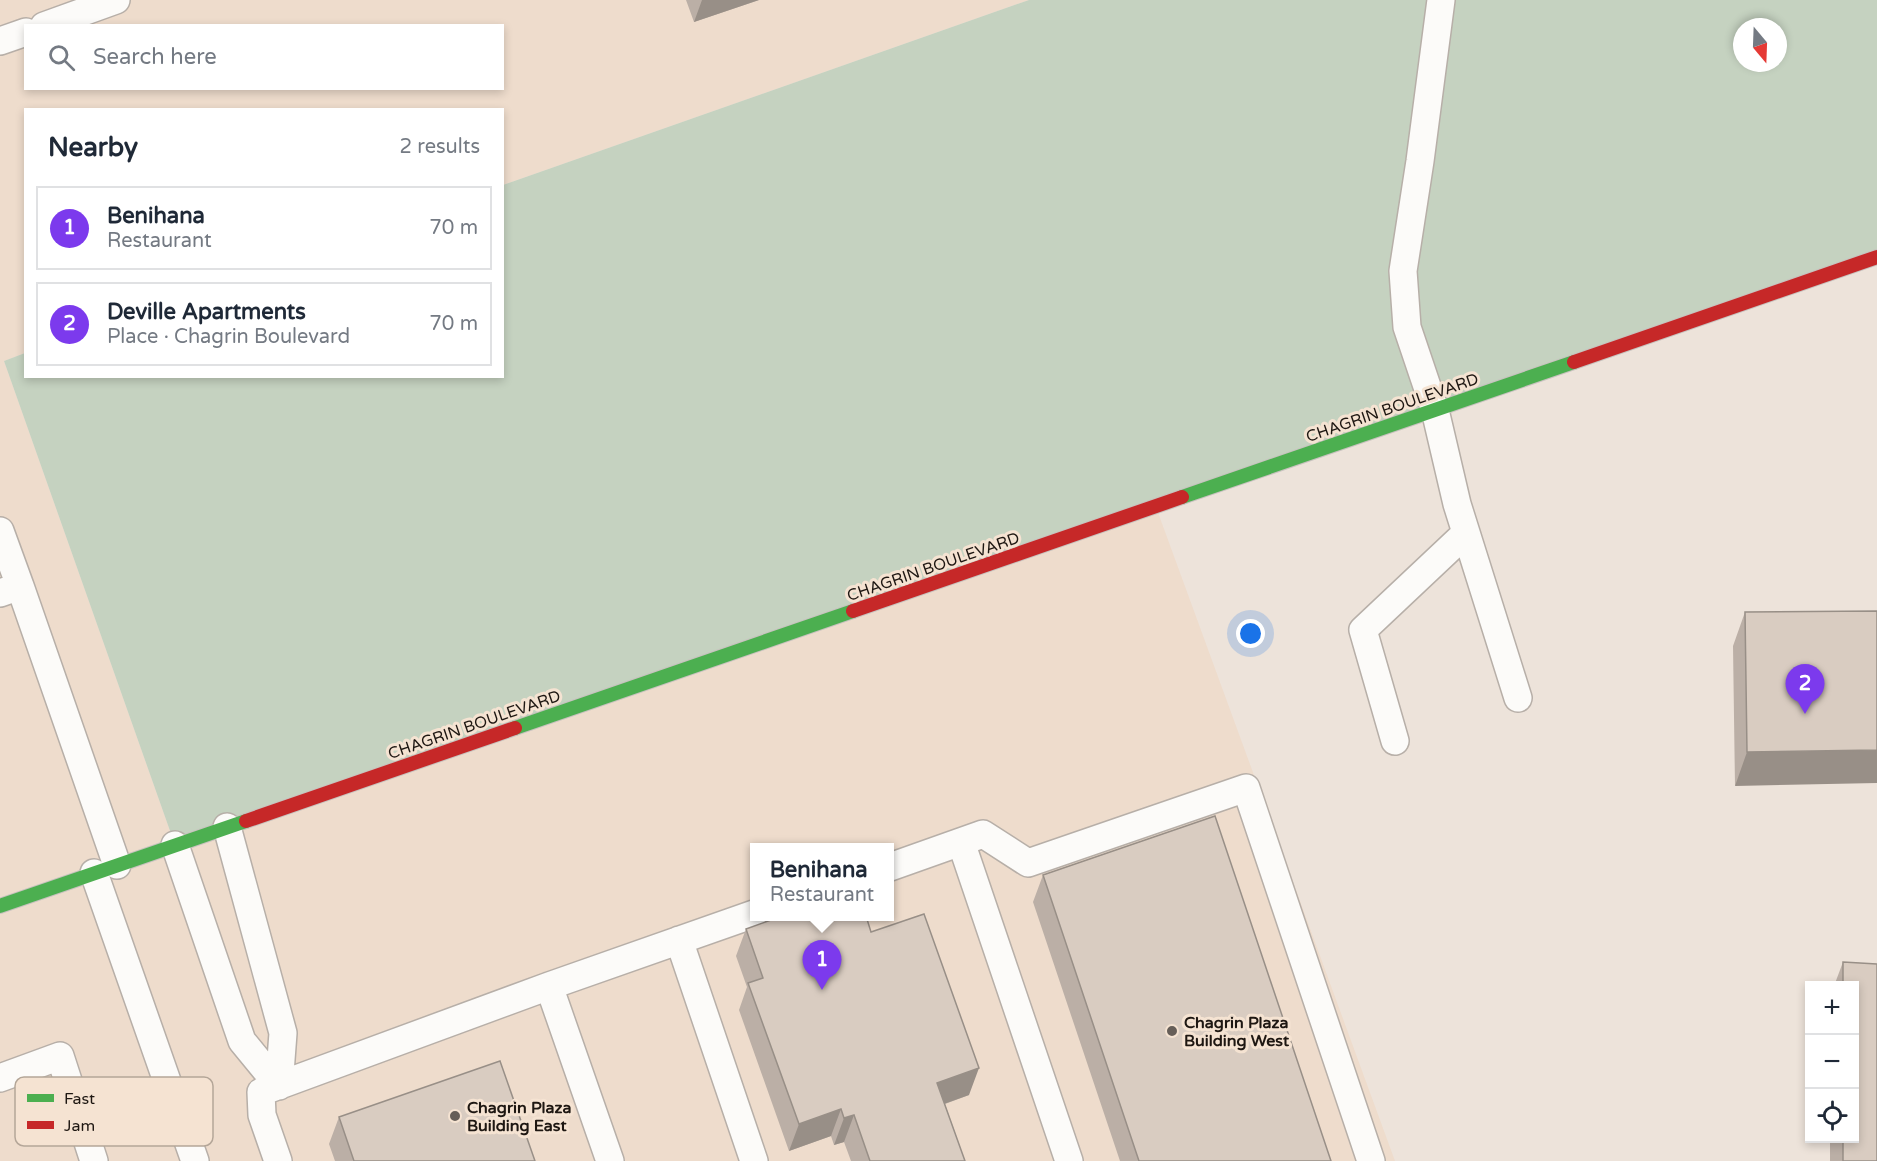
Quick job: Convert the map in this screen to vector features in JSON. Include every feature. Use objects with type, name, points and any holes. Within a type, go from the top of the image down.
[{"type":"main road","name":"CHAGRIN BOULEVARD","points":[[0,906],[1877,257]]},
{"type":"lane","points":[[50,24],[116,0]]},
{"type":"lane","points":[[1441,0],[1403,271],[1407,327],[1435,410],[1466,533],[1518,698]]},
{"type":"lane","points":[[0,41],[24,33]]},
{"type":"lane","points":[[0,531],[10,590],[106,869],[169,1077]]},
{"type":"lane","points":[[1395,741],[1363,630],[1466,533]]},
{"type":"lane","points":[[894,866],[983,834],[1029,863],[1246,788],[1371,1161]]},
{"type":"lane","points":[[227,827],[283,1033],[279,1086]]},
{"type":"lane","points":[[961,842],[1069,1161]]},
{"type":"lane","points":[[175,845],[242,1041],[279,1086]]},
{"type":"lane","points":[[278,1161],[262,1115],[261,1092],[549,986],[750,915]]},
{"type":"lane","points":[[679,940],[754,1161]]},
{"type":"lane","points":[[549,986],[610,1161]]},
{"type":"lane","points":[[0,1078],[60,1056],[67,1077]]},
{"type":"lane","points":[[89,1146],[94,1161]]},
{"type":"lane","points":[[190,1146],[195,1161]]},
{"type":"shaded area","points":[[0,0],[1029,0],[504,185],[504,108],[24,108],[24,353],[4,361],[175,845],[1156,507],[1395,1161],[0,1161]]},
{"type":"green space","points":[[1029,0],[1877,0],[1877,257],[175,845],[4,361],[24,353],[24,378],[504,378],[504,185]]},
{"type":"building","points":[[1877,611],[1877,750],[1747,752],[1745,612]]},
{"type":"building","name":"Chagrin Plaza Building West","points":[[1215,816],[1331,1161],[1139,1161],[1043,875]]},
{"type":"building","points":[[924,914],[979,1068],[937,1083],[965,1161],[870,1161],[854,1115],[844,1118],[841,1109],[799,1124],[748,983],[763,978],[746,929],[768,921],[868,921],[871,932]]},
{"type":"building","points":[[1843,962],[1877,964],[1877,1161],[1843,1161],[1843,1143],[1859,1143],[1859,981],[1843,981]]},
{"type":"building","points":[[500,1061],[535,1161],[354,1161],[339,1117]]},
{"type":"traffic: fast","points":[[1182,497],[1574,362]]},
{"type":"traffic: fast","points":[[515,728],[853,611]]},
{"type":"traffic: fast","points":[[0,906],[246,821]]},
{"type":"traffic: jam","points":[[1574,362],[1877,257]]},
{"type":"traffic: jam","points":[[853,611],[1182,497]]},
{"type":"traffic: jam","points":[[246,821],[515,728]]},
{"type":"place","name":"Deville Apartments","points":[[1805,714]]},
{"type":"place","name":"Benihana","points":[[822,990]]},
{"type":"place","name":"Chagrin Plaza Building West","points":[[1172,1031]]},
{"type":"place","name":"Chagrin Plaza Building East","points":[[455,1116]]}]
